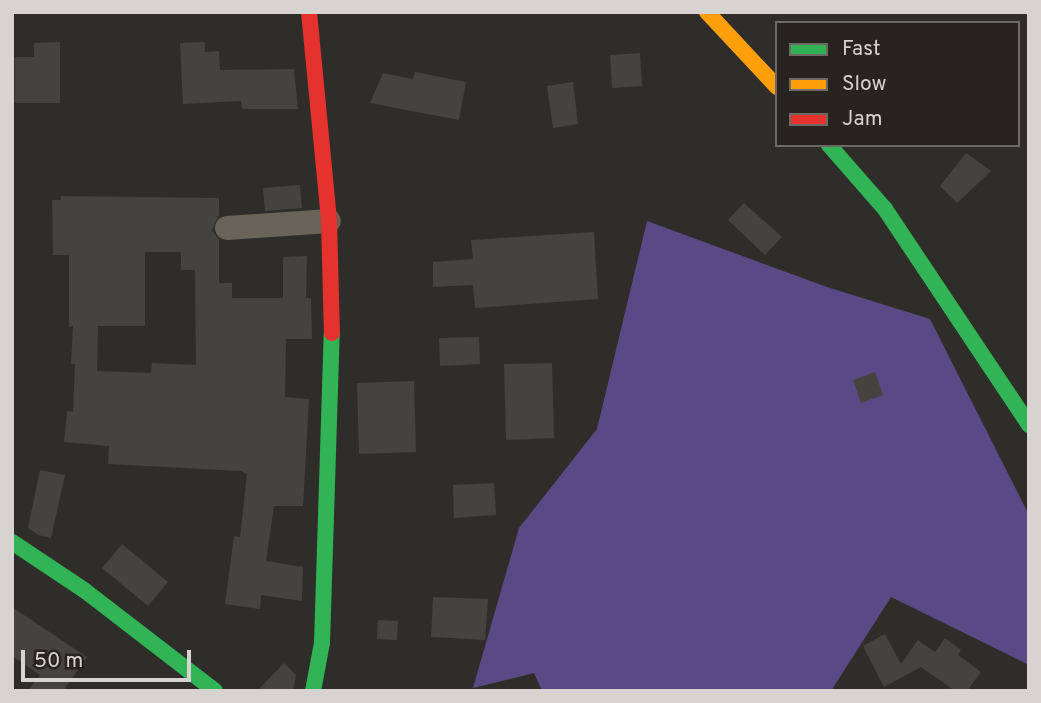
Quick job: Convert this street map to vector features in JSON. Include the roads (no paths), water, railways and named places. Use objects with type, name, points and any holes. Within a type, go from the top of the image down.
[{"type":"street","points":[[309,12],[329,221],[332,336],[323,540],[322,643],[313,691]]},
{"type":"street","points":[[707,12],[775,85]]},
{"type":"street","points":[[831,147],[885,209],[1029,425]]},
{"type":"street","points":[[227,228],[329,221]]},
{"type":"street","points":[[12,542],[84,590],[215,691]]}]
